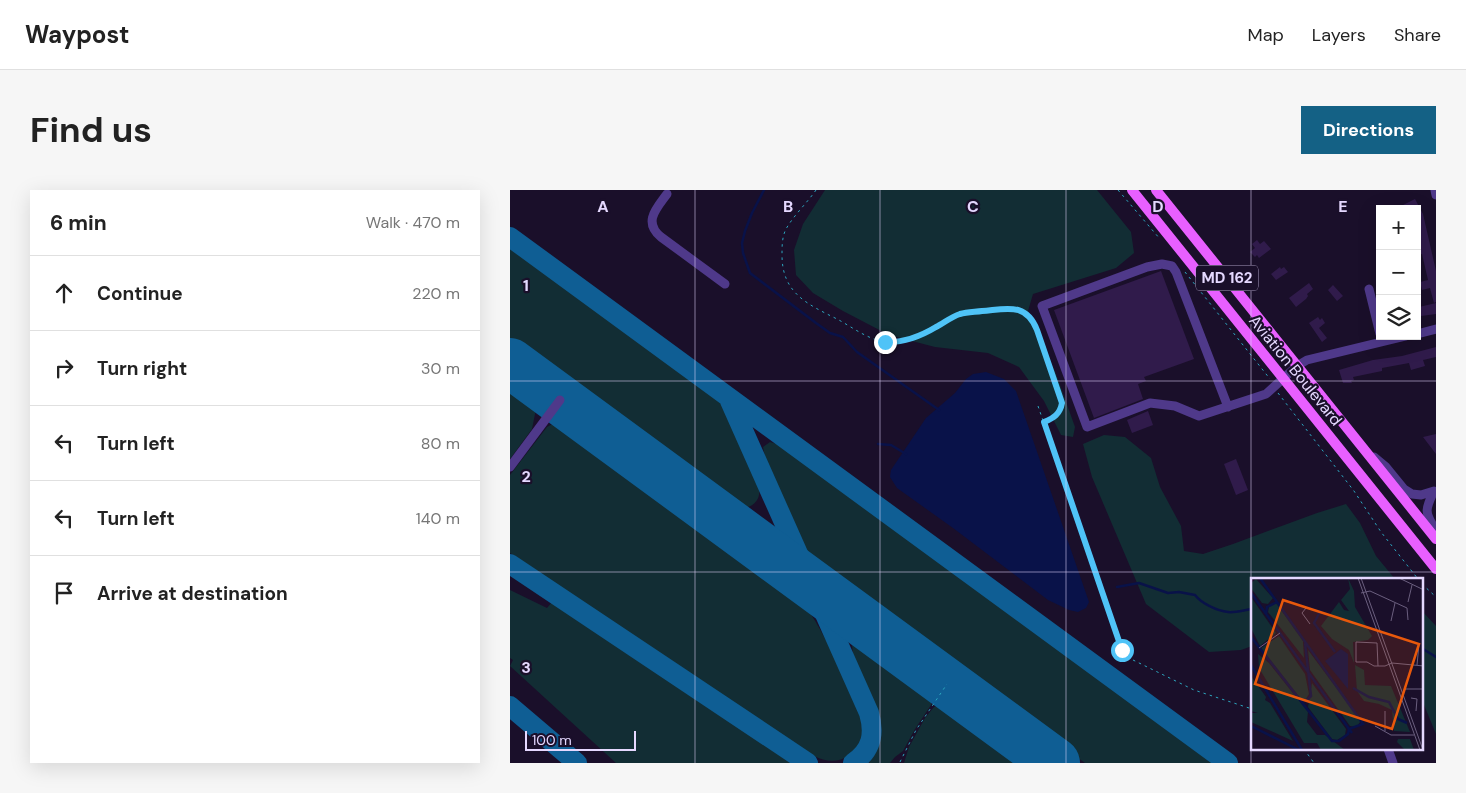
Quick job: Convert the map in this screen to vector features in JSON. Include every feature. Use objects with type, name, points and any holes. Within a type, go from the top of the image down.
[{"type":"main road","name":"Aviation Boulevard","points":[[1132,190],[1436,569]]},
{"type":"main road","name":"Aviation Boulevard","points":[[1156,190],[1436,539]]},
{"type":"street","points":[[1435,190],[1436,195]]},
{"type":"street","points":[[667,194],[652,217],[654,230],[661,237],[707,266],[725,284]]},
{"type":"street","points":[[1228,407],[1176,272],[1172,266],[1167,264],[1147,267],[1042,306],[1087,427],[1150,403],[1174,406],[1199,416],[1228,407],[1266,394],[1297,366],[1307,360],[1376,339]]},
{"type":"street","points":[[1369,289],[1376,317]]},
{"type":"street","points":[[1421,333],[1436,329]]},
{"type":"street","points":[[510,467],[560,400]]},
{"type":"street","points":[[1362,446],[1386,467],[1404,490],[1412,494],[1421,495],[1435,491]]},
{"type":"street","points":[[1435,491],[1426,509],[1427,518],[1436,530]]},
{"type":"street","points":[[1388,750],[1393,763]]},
{"type":"path","points":[[816,190],[786,229],[782,241],[785,275],[796,294],[809,304],[866,336],[885,342],[897,342],[912,338],[951,318],[966,313],[1009,308],[1024,312],[1035,325],[1062,403],[1061,410],[1056,416],[1044,422]]},
{"type":"path","points":[[1038,406],[1122,650],[1131,658],[1186,686],[1251,709]]},
{"type":"path","points":[[1424,586],[1436,597]]},
{"type":"path","points":[[900,762],[920,723],[947,684]]},
{"type":"path","points":[[1305,750],[1314,763]]},
{"type":"green space","points":[[825,190],[1097,190],[1131,232],[1134,253],[1116,268],[1033,294],[1028,311],[1056,374],[1075,427],[1073,437],[1061,435],[1044,401],[1019,367],[988,353],[935,347],[889,335],[813,293],[796,275],[794,250],[803,224]]},
{"type":"green space","points":[[510,248],[719,401],[726,410],[759,486],[759,497],[754,504],[746,508],[735,507],[510,342]]},
{"type":"green space","points":[[510,384],[537,404],[532,429],[510,459]]},
{"type":"green space","points":[[560,420],[780,583],[805,606],[841,670],[858,708],[864,733],[859,746],[853,753],[846,758],[832,761],[814,756],[510,553],[510,475],[547,427]]},
{"type":"green space","points":[[1104,435],[1125,437],[1151,458],[1160,487],[1181,526],[1184,551],[1203,554],[1346,504],[1360,523],[1376,556],[1394,578],[1251,578],[1251,646],[1241,650],[1209,652],[1146,604],[1092,477],[1083,444]]},
{"type":"green space","points":[[770,442],[780,445],[1214,763],[1085,763],[815,565],[809,557],[765,457],[763,447]]},
{"type":"green space","points":[[510,590],[547,608],[552,602],[794,763],[616,763],[510,666],[513,660],[510,658]]},
{"type":"green space","points":[[1424,613],[1436,626],[1436,734],[1424,705]]},
{"type":"green space","points":[[856,642],[864,643],[932,693],[931,705],[903,751],[890,763],[869,763],[879,741],[881,727],[876,706],[853,655],[852,645]]},
{"type":"green space","points":[[944,703],[1026,763],[904,763],[909,747],[925,718],[934,707]]},
{"type":"shaded area","points":[[986,372],[1004,379],[1016,391],[1089,602],[1086,608],[1078,612],[1048,600],[897,488],[890,477],[891,470],[926,418],[955,393],[966,379],[973,374]]},
{"type":"building","points":[[1415,199],[1418,205],[1403,205]]},
{"type":"building","points":[[1421,210],[1436,271],[1436,302],[1434,303],[1430,288],[1422,290],[1421,286],[1421,282],[1428,280],[1422,254]]},
{"type":"building","points":[[1257,240],[1260,244],[1264,241],[1271,249],[1259,258],[1250,252],[1255,248],[1252,244]]},
{"type":"building","points":[[1280,267],[1281,269],[1284,267],[1288,272],[1276,280],[1271,274]]},
{"type":"building","points":[[1161,271],[1194,359],[1144,377],[1146,381],[1138,384],[1143,399],[1094,418],[1054,310]]},
{"type":"building","points":[[1309,283],[1313,289],[1307,294],[1306,299],[1296,307],[1289,298]]},
{"type":"building","points":[[1333,285],[1343,296],[1337,301],[1328,290]]},
{"type":"building","points":[[1436,303],[1436,314],[1421,316],[1421,307]]},
{"type":"building","points":[[1318,317],[1320,320],[1322,318],[1325,323],[1319,328],[1327,338],[1322,342],[1309,323]]},
{"type":"building","points":[[1436,347],[1436,357],[1423,360],[1425,366],[1411,370],[1409,363],[1382,368],[1382,371],[1353,377],[1352,383],[1343,383],[1339,370],[1373,360],[1402,356]]},
{"type":"building","points":[[1148,411],[1153,425],[1132,433],[1127,420]]},
{"type":"building","points":[[1436,434],[1436,454],[1423,437]]},
{"type":"building","points":[[1236,459],[1248,490],[1236,495],[1224,464]]},
{"type":"waterway","points":[[764,190],[752,213],[742,243],[743,253],[750,273],[830,333],[843,337],[857,352],[939,410]]},
{"type":"waterway","points":[[878,444],[891,445],[906,454]]},
{"type":"waterway","points":[[1117,587],[1139,583],[1168,593],[1179,592],[1195,595],[1205,604],[1224,611],[1234,612],[1251,609]]},
{"type":"waterway","points":[[1424,650],[1436,657]]},
{"type":"taxiway","points":[[510,237],[1228,763]]},
{"type":"taxiway","points":[[730,401],[869,713],[872,735],[864,753],[853,763]]},
{"type":"taxiway","points":[[510,564],[808,763]]},
{"type":"taxiway","points":[[510,706],[577,763]]},
{"type":"runway","points":[[510,363],[1055,763]]},
{"type":"route","points":[[885,342],[897,342],[912,338],[951,318],[966,313],[1009,308],[1017,309],[1029,315],[1037,330],[1062,403],[1061,410],[1056,416],[1044,422],[1122,650]]}]
